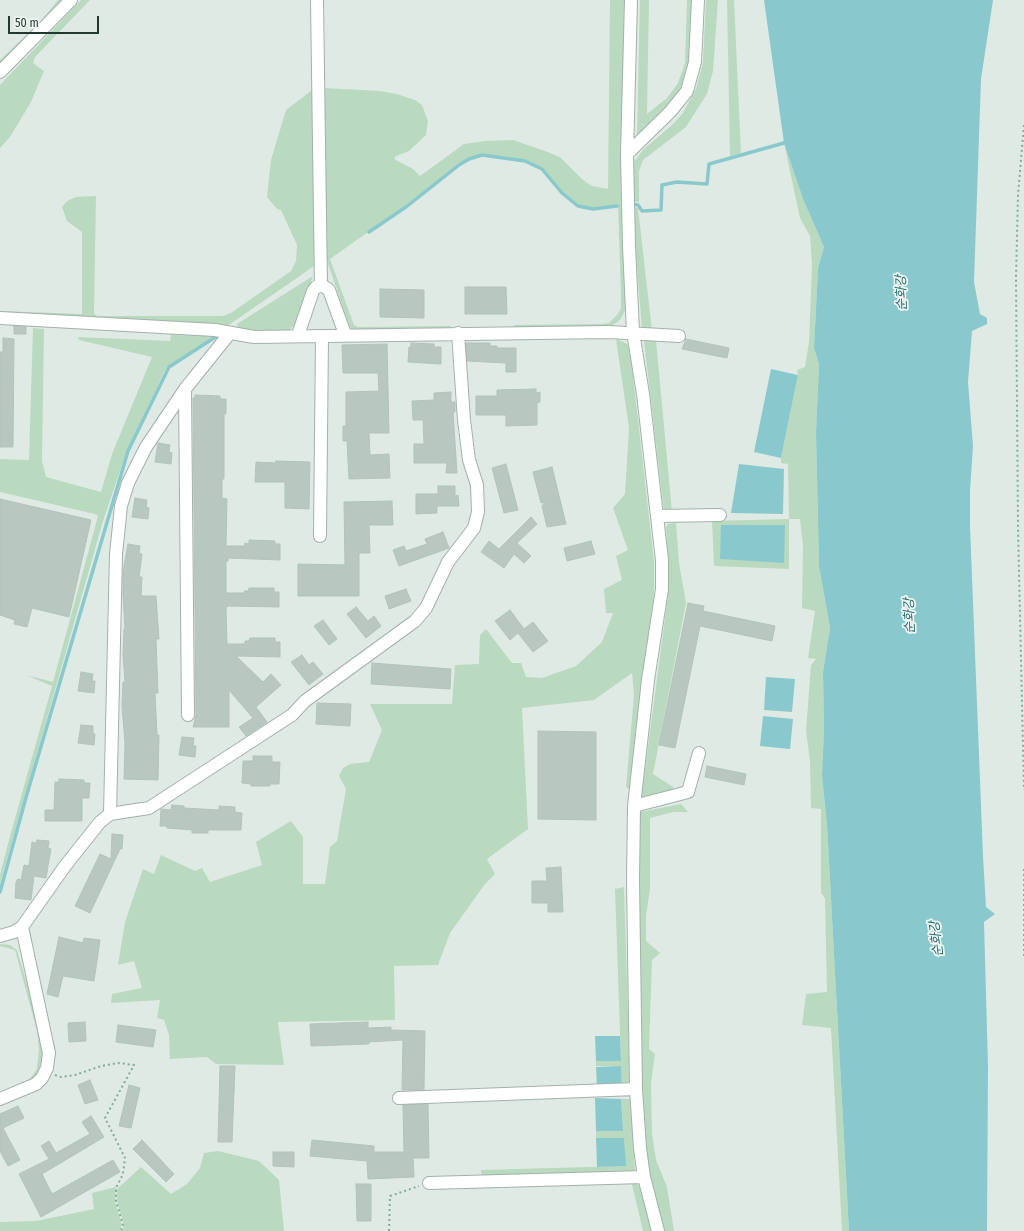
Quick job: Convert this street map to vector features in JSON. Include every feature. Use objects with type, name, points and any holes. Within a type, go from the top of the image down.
[{"type":"street","points":[[0,72],[71,0]]},
{"type":"street","points":[[317,0],[321,286]]},
{"type":"street","points":[[630,0],[627,154],[628,239],[634,332],[658,516],[662,560],[662,589],[648,680],[634,806],[632,880],[636,1089],[644,1177],[658,1231]]},
{"type":"street","points":[[627,154],[670,112],[687,90],[695,62],[698,0]]},
{"type":"street","points":[[298,335],[313,291],[316,287],[321,286],[329,290],[345,334]]},
{"type":"street","points":[[0,318],[178,327],[215,330],[254,337],[298,335],[322,336],[345,334],[634,332],[678,336]]},
{"type":"street","points":[[110,814],[116,554],[121,506],[128,483],[146,447],[185,389],[230,333]]},
{"type":"street","points":[[0,936],[14,932],[22,927],[65,866],[100,822],[110,814],[149,808],[292,714],[305,701],[415,621],[426,608],[445,566],[474,528],[478,512],[477,485],[469,460],[464,420],[458,333]]},
{"type":"street","points":[[320,536],[322,336]]},
{"type":"street","points":[[185,389],[188,715]]},
{"type":"street","points":[[658,516],[720,515]]},
{"type":"street","points":[[634,806],[688,792],[699,753]]},
{"type":"street","points":[[0,1099],[36,1084],[45,1072],[48,1053],[22,927]]},
{"type":"street","points":[[399,1098],[636,1089]]},
{"type":"street","points":[[429,1183],[644,1177]]},
{"type":"path","points":[[1024,125],[1018,195],[1016,278],[1018,528],[1024,790]]},
{"type":"path","points":[[1024,869],[1024,959]]},
{"type":"path","points":[[45,1072],[61,1077],[75,1075],[101,1066],[118,1063],[134,1065],[105,1118],[125,1158],[123,1174],[116,1188],[116,1202],[123,1225],[121,1231]]},
{"type":"path","points":[[389,1231],[390,1196],[429,1183]]},
{"type":"green space","points":[[58,0],[65,0],[0,68],[0,60],[40,22]]},
{"type":"green space","points":[[81,0],[90,0],[35,57],[33,63],[44,71],[31,102],[10,137],[0,148],[0,85]]},
{"type":"green space","points":[[610,0],[626,0],[628,305],[620,320],[608,329],[514,330],[514,325],[609,323],[618,314],[621,308],[621,294],[618,206],[593,208],[579,205],[563,192],[543,168],[525,160],[482,154],[469,158],[459,164],[405,206],[330,259],[354,325],[358,327],[451,326],[447,330],[354,330],[350,327],[327,261],[324,88],[380,91],[397,94],[415,100],[422,105],[428,121],[426,135],[409,151],[396,156],[394,159],[413,169],[420,176],[464,144],[485,141],[513,140],[560,157],[583,180],[592,186],[608,189]]},
{"type":"green space","points":[[640,0],[649,0],[647,114],[667,98],[678,83],[685,63],[687,0],[694,0],[689,74],[679,96],[637,136]]},
{"type":"green space","points":[[706,0],[718,0],[713,71],[707,94],[686,127],[643,160],[639,171],[639,202],[632,201],[631,173],[635,160],[644,149],[673,124],[683,113],[696,89],[703,62]]},
{"type":"green space","points":[[727,0],[734,0],[741,153],[730,156]]},
{"type":"green space","points":[[316,87],[317,264],[226,327],[0,314],[0,311],[82,314],[82,232],[67,221],[62,207],[67,201],[76,197],[96,196],[94,313],[96,316],[223,316],[231,313],[291,271],[296,261],[297,245],[281,210],[277,209],[267,197],[271,160],[286,110]]},
{"type":"green space","points":[[784,143],[803,199],[824,247],[818,268],[814,348],[819,364],[816,432],[819,566],[830,628],[823,672],[824,729],[822,775],[827,825],[849,1231],[842,1231],[831,1028],[802,1025],[806,994],[827,992],[825,898],[821,893],[821,809],[811,808],[810,761],[806,731],[811,665],[816,659],[808,658],[815,611],[802,608],[803,547],[800,519],[789,519],[788,464],[781,463],[798,375],[797,370],[805,367],[809,342],[812,264],[810,236],[800,218]]},
{"type":"green space","points":[[632,207],[638,208],[652,331],[642,329]]},
{"type":"green space","points":[[313,276],[296,324],[289,330],[258,334],[238,328],[237,324]]},
{"type":"green space","points":[[33,328],[44,329],[42,461],[46,477],[101,492],[112,454],[152,357],[79,340],[78,337],[170,341],[171,335],[214,336],[166,368],[126,453],[103,521],[0,884],[0,875],[9,840],[52,686],[26,675],[53,682],[98,516],[95,514],[0,492],[0,459],[29,460]]},
{"type":"green space","points":[[616,339],[626,343],[630,349],[654,561],[654,595],[629,789],[626,787],[634,695],[632,673],[594,700],[522,708],[528,829],[487,859],[495,874],[485,884],[450,933],[438,965],[394,966],[395,1020],[278,1022],[284,1065],[216,1064],[207,1057],[170,1059],[169,1035],[164,1020],[157,1018],[160,1000],[111,1003],[112,994],[142,988],[134,961],[118,965],[125,922],[143,869],[154,874],[161,855],[195,871],[202,868],[210,882],[262,865],[256,842],[291,821],[303,837],[303,884],[325,884],[330,847],[337,841],[346,789],[339,776],[343,768],[350,764],[369,762],[382,730],[370,704],[452,704],[455,665],[479,664],[480,635],[486,629],[512,663],[521,663],[526,677],[542,678],[576,666],[602,642],[613,613],[606,613],[604,589],[622,580],[616,556],[628,550],[613,508],[625,494],[629,428]]},
{"type":"green space","points":[[656,340],[672,512],[664,511],[644,341]]},
{"type":"green space","points":[[789,519],[789,569],[714,566],[712,521]]},
{"type":"green space","points":[[676,523],[679,563],[686,603],[653,774],[673,787],[675,791],[641,800],[668,596],[669,567],[666,527],[668,524]]},
{"type":"green space","points":[[681,804],[688,812],[673,812],[650,818],[650,889],[646,916],[646,941],[660,953],[652,960],[649,1049],[655,1054],[651,1083],[652,1134],[656,1160],[667,1187],[674,1231],[663,1231],[647,1164],[640,1089],[638,829],[640,812]]},
{"type":"green space","points":[[624,887],[630,1080],[626,1085],[622,1086],[621,1066],[596,1066],[596,1061],[621,1061],[615,889]]},
{"type":"green space","points":[[0,944],[10,945],[17,950],[35,1011],[44,1054],[44,1063],[37,1078],[28,1081],[37,1069],[39,1050],[37,1031],[15,950],[0,946]]},
{"type":"green space","points":[[621,1099],[630,1099],[635,1172],[482,1178],[481,1170],[625,1166],[624,1138],[596,1138],[596,1131],[623,1131]]},
{"type":"green space","points":[[218,1151],[259,1161],[279,1180],[284,1231],[122,1231],[124,1225],[117,1201],[117,1189],[141,1167],[171,1194],[187,1184],[200,1168],[204,1153]]},
{"type":"green space","points":[[632,1184],[637,1184],[641,1189],[651,1231],[643,1231]]},
{"type":"green space","points":[[116,1187],[115,1202],[122,1225],[120,1231],[0,1231],[0,1222],[36,1221],[94,1209],[92,1193]]},
{"type":"water","name":"순화강","points":[[764,0],[993,0],[981,79],[974,282],[980,314],[987,318],[987,324],[972,331],[968,382],[973,446],[970,491],[970,526],[983,856],[986,907],[995,914],[984,922],[988,1066],[987,1231],[849,1231],[827,825],[822,775],[824,729],[823,672],[830,628],[819,566],[816,432],[819,364],[814,348],[818,268],[824,247],[803,199],[784,143]]},
{"type":"water","points":[[771,369],[798,375],[781,458],[754,452]]},
{"type":"water","points":[[739,464],[784,469],[783,514],[731,513]]},
{"type":"water","points":[[721,525],[785,525],[784,563],[720,559]]},
{"type":"water","points":[[766,677],[795,679],[792,712],[764,710]]},
{"type":"water","points":[[763,716],[793,719],[790,749],[760,746]]},
{"type":"water","points":[[595,1036],[620,1036],[621,1061],[596,1061]]},
{"type":"water","points":[[621,1066],[622,1086],[597,1087],[596,1067]]},
{"type":"water","points":[[595,1098],[621,1099],[623,1131],[596,1131]]},
{"type":"water","points":[[596,1138],[624,1138],[626,1166],[597,1167]]},
{"type":"building","points":[[465,287],[506,287],[507,314],[465,314]]},
{"type":"building","points":[[380,289],[424,290],[424,318],[380,317]]},
{"type":"building","points":[[14,326],[26,327],[26,334],[14,334]]},
{"type":"building","points":[[3,338],[14,339],[13,447],[0,447],[0,352],[3,352]]},
{"type":"building","points":[[686,339],[729,348],[727,358],[682,349]]},
{"type":"building","points":[[411,343],[434,344],[434,347],[441,347],[441,364],[408,362],[409,347],[411,347]]},
{"type":"building","points":[[466,343],[490,343],[490,346],[497,346],[497,348],[516,348],[516,372],[506,372],[506,363],[467,361]]},
{"type":"building","points":[[387,344],[389,433],[369,433],[370,455],[389,454],[390,478],[349,479],[347,441],[343,441],[343,426],[346,426],[346,392],[379,391],[378,373],[343,373],[342,345]]},
{"type":"building","points":[[536,389],[536,393],[540,392],[540,402],[537,403],[537,425],[506,426],[506,415],[476,415],[476,396],[497,396],[497,390]]},
{"type":"building","points":[[451,392],[451,402],[455,402],[455,412],[453,412],[457,473],[446,473],[447,463],[414,463],[414,444],[424,444],[423,420],[413,420],[412,401],[434,400],[434,393]]},
{"type":"building","points":[[195,395],[220,396],[220,399],[226,399],[226,414],[224,414],[224,479],[222,479],[222,498],[227,499],[226,546],[245,546],[245,543],[249,544],[249,540],[275,541],[275,544],[280,544],[280,560],[228,558],[228,561],[226,561],[226,593],[244,593],[244,591],[248,591],[249,588],[274,588],[274,592],[279,592],[279,607],[228,606],[226,608],[227,644],[245,644],[245,641],[249,641],[250,638],[275,638],[275,642],[280,642],[280,657],[236,656],[263,682],[271,674],[281,685],[256,707],[267,722],[246,736],[239,727],[253,718],[229,690],[229,727],[193,727],[196,715],[193,398],[195,398]]},
{"type":"building","points":[[158,443],[170,445],[169,452],[172,453],[171,464],[155,462]]},
{"type":"building","points":[[276,461],[310,462],[309,509],[285,508],[285,482],[255,482],[256,462],[276,463]]},
{"type":"building","points":[[506,464],[518,510],[504,513],[492,468]]},
{"type":"building","points":[[552,467],[566,524],[547,527],[542,506],[545,502],[541,503],[533,472]]},
{"type":"building","points":[[438,486],[455,486],[455,496],[458,495],[459,506],[437,506],[437,513],[416,514],[416,494],[438,494]]},
{"type":"building","points":[[135,498],[147,500],[146,507],[149,508],[148,519],[132,517]]},
{"type":"building","points":[[0,499],[91,520],[69,617],[32,608],[27,627],[14,624],[15,620],[0,615]]},
{"type":"building","points":[[392,501],[393,525],[369,525],[370,553],[359,553],[359,596],[298,596],[298,564],[345,565],[344,502]]},
{"type":"building","points":[[531,517],[537,524],[517,543],[531,556],[524,563],[514,554],[504,568],[481,552],[489,541],[499,549]]},
{"type":"building","points":[[443,532],[449,548],[399,566],[393,550],[404,546],[406,551],[427,544],[425,539]]},
{"type":"building","points":[[591,541],[595,554],[567,561],[564,548]]},
{"type":"building","points":[[128,544],[140,546],[139,553],[142,554],[139,577],[142,577],[141,596],[156,596],[159,639],[156,639],[158,693],[155,693],[157,735],[159,735],[158,780],[124,779],[125,743],[122,706],[123,682],[125,682],[123,655],[125,629],[123,572]]},
{"type":"building","points":[[406,589],[411,601],[389,609],[385,596]]},
{"type":"building","points":[[688,603],[704,606],[703,611],[775,626],[772,641],[700,626],[675,748],[659,745]]},
{"type":"building","points":[[356,607],[368,621],[374,616],[381,626],[366,638],[347,614]]},
{"type":"building","points":[[510,610],[524,629],[533,622],[548,641],[533,652],[518,633],[510,640],[495,621]]},
{"type":"building","points":[[323,620],[337,639],[329,645],[314,626]]},
{"type":"building","points":[[302,655],[309,665],[313,662],[323,674],[309,685],[291,662]]},
{"type":"building","points":[[372,663],[451,669],[450,689],[371,684]]},
{"type":"building","points":[[81,672],[93,674],[92,681],[95,681],[94,693],[78,691]]},
{"type":"building","points":[[317,703],[351,704],[350,726],[316,724]]},
{"type":"building","points":[[81,725],[93,726],[93,734],[95,734],[94,745],[78,743]]},
{"type":"building","points":[[538,731],[596,732],[596,820],[538,819]]},
{"type":"building","points":[[182,737],[194,738],[193,746],[196,746],[195,757],[179,755]]},
{"type":"building","points":[[253,756],[272,756],[272,762],[280,762],[279,784],[270,784],[270,786],[251,786],[251,784],[242,783],[243,761],[253,761]]},
{"type":"building","points":[[707,766],[746,774],[744,785],[705,777]]},
{"type":"building","points":[[59,779],[84,780],[84,783],[90,783],[89,798],[82,798],[82,821],[45,821],[45,810],[54,810],[55,782],[59,782]]},
{"type":"building","points":[[172,805],[184,806],[184,808],[219,810],[219,806],[235,807],[235,812],[242,813],[241,830],[208,830],[208,833],[192,833],[192,830],[160,826],[161,809],[171,810]]},
{"type":"building","points":[[112,834],[123,835],[122,849],[120,849],[90,913],[75,906],[100,854],[111,859]]},
{"type":"building","points":[[37,840],[49,841],[48,848],[51,849],[46,878],[34,876],[31,900],[15,898],[16,882],[18,879],[21,880],[24,865],[29,866],[32,842],[36,843]]},
{"type":"building","points":[[561,867],[563,912],[548,912],[548,903],[532,903],[532,881],[547,881],[546,868]]},
{"type":"building","points":[[59,937],[83,943],[84,938],[100,940],[94,981],[63,976],[58,997],[47,994]]},
{"type":"building","points":[[85,1022],[86,1041],[69,1042],[68,1023]]},
{"type":"building","points":[[368,1022],[368,1028],[391,1027],[391,1030],[425,1031],[424,1090],[402,1090],[403,1040],[369,1042],[369,1044],[311,1046],[310,1024]]},
{"type":"building","points":[[118,1025],[156,1030],[153,1047],[116,1042]]},
{"type":"building","points":[[220,1066],[235,1066],[232,1142],[218,1142]]},
{"type":"building","points":[[90,1080],[98,1100],[85,1104],[78,1085]]},
{"type":"building","points":[[129,1085],[140,1088],[131,1128],[119,1126]]},
{"type":"building","points":[[428,1104],[429,1158],[413,1158],[414,1177],[368,1179],[367,1161],[310,1156],[312,1140],[374,1146],[374,1152],[404,1152],[403,1105]]},
{"type":"building","points":[[18,1106],[24,1118],[3,1128],[20,1160],[8,1166],[0,1151],[0,1114]]},
{"type":"building","points":[[91,1116],[104,1137],[42,1174],[52,1194],[113,1160],[120,1172],[41,1217],[19,1174],[49,1159],[41,1146],[49,1141],[56,1153],[90,1134],[82,1122]]},
{"type":"building","points":[[142,1140],[174,1174],[166,1182],[133,1149]]},
{"type":"building","points":[[273,1152],[294,1152],[294,1167],[273,1166]]},
{"type":"building","points":[[356,1184],[371,1184],[371,1221],[357,1221]]},
{"type":"waterway","points":[[632,204],[638,205],[642,211],[661,210],[662,185],[677,182],[707,184],[709,164],[784,143]]},
{"type":"waterway","points":[[369,232],[406,207],[459,165],[469,159],[482,155],[525,161],[542,169],[562,193],[578,206],[593,209],[617,206]]},
{"type":"waterway","points":[[0,892],[27,794],[128,451],[169,367],[217,336]]}]
